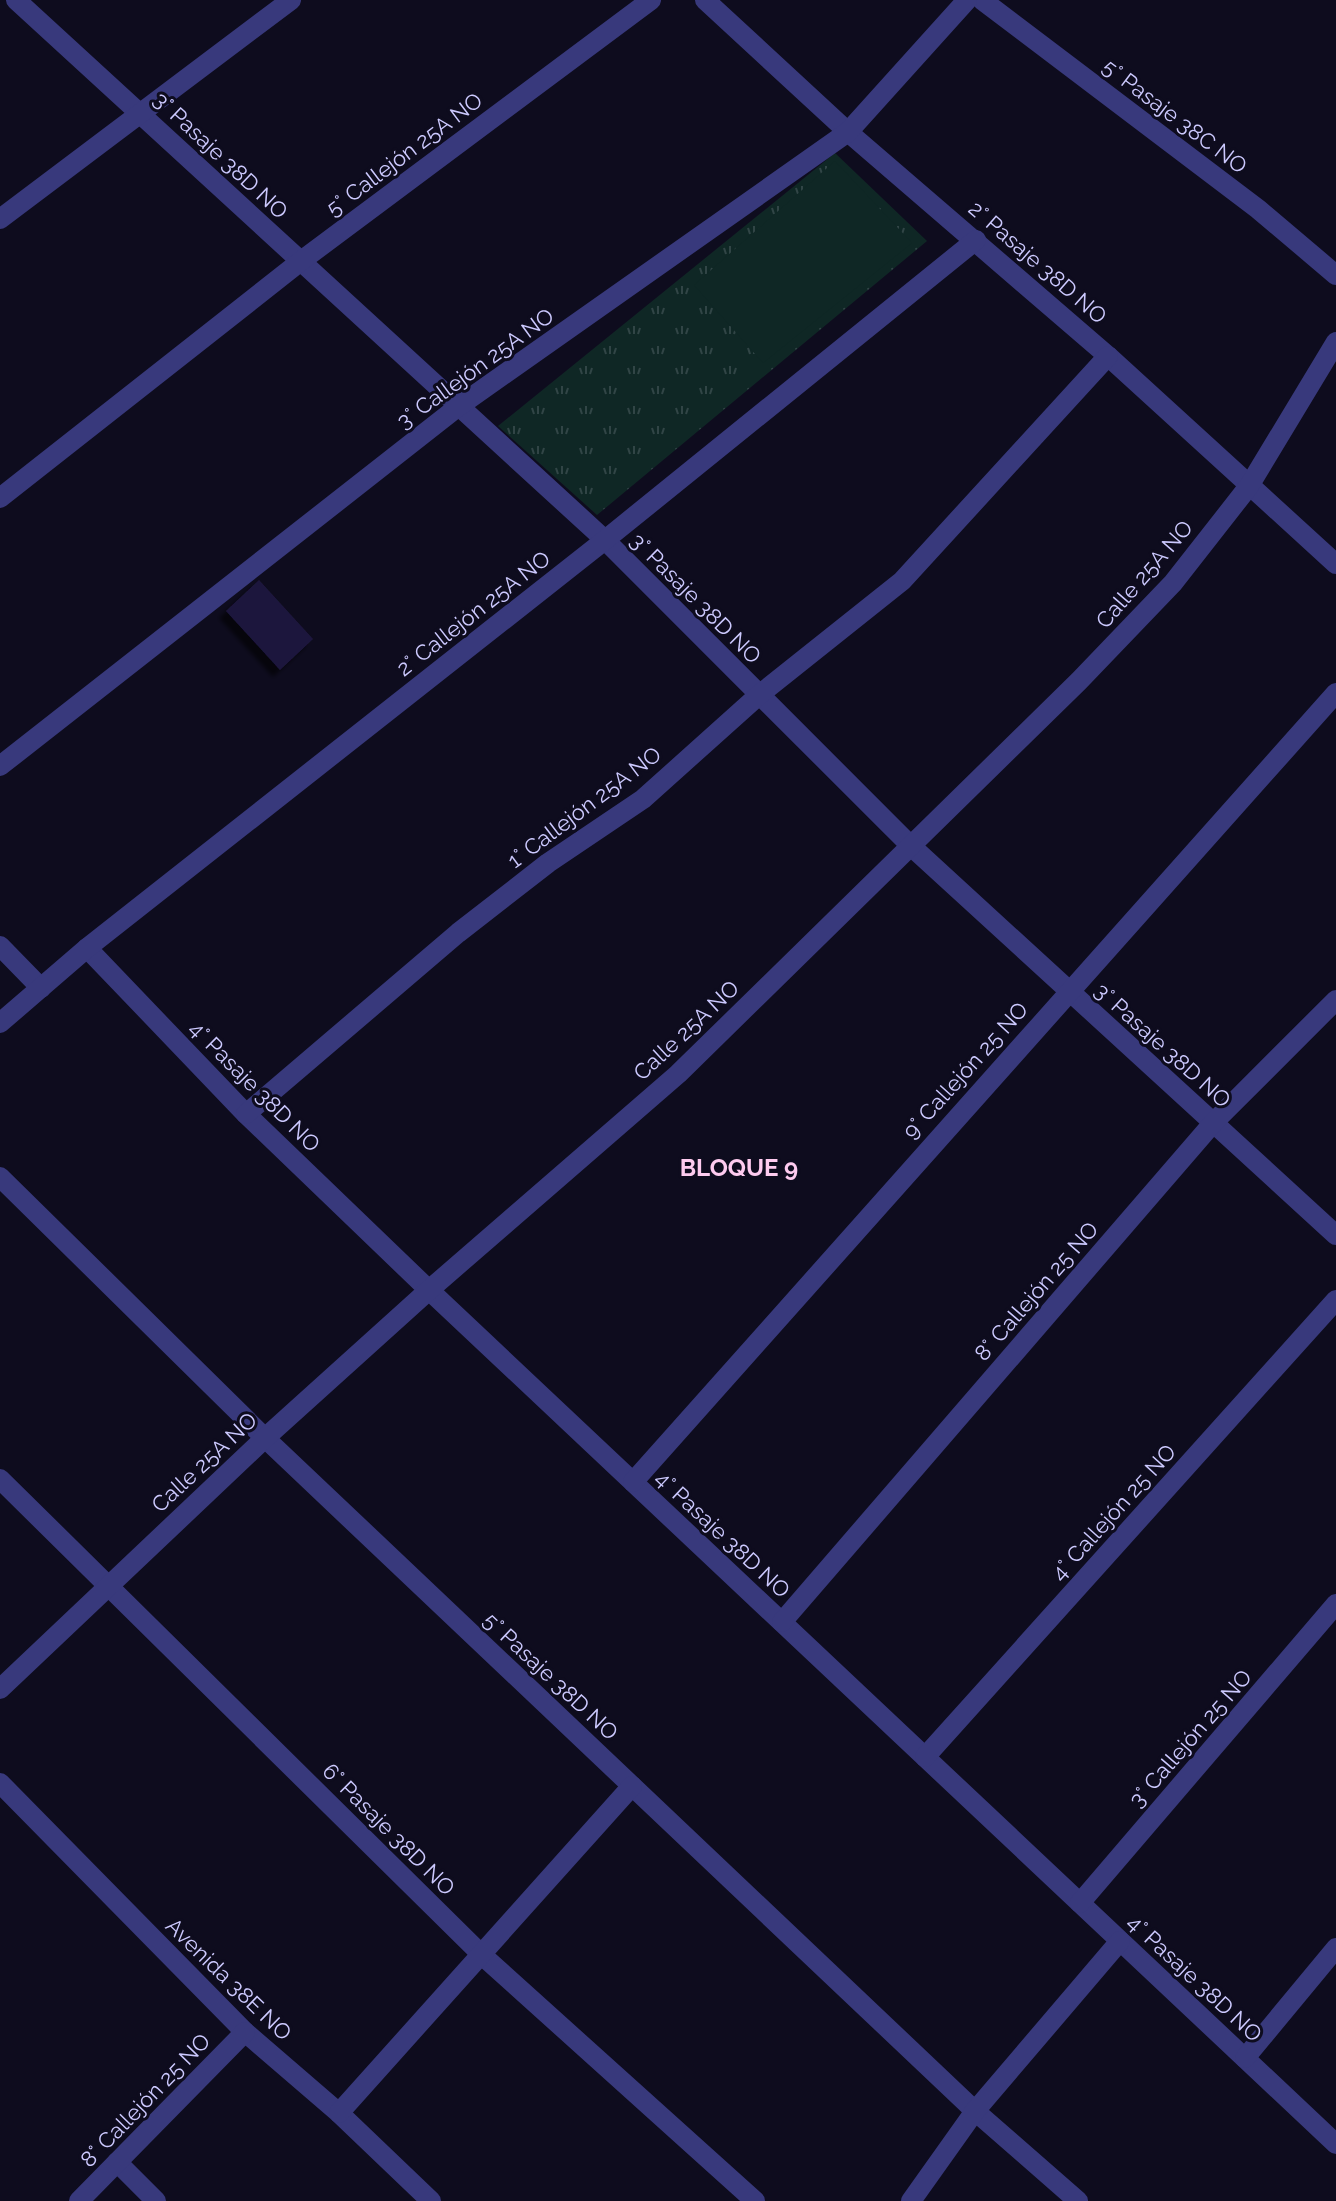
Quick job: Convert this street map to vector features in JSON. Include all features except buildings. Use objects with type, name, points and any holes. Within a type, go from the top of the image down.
[{"type":"street","name":"3° Pasaje 38D NO","points":[[16,0],[605,540],[911,846],[1336,1235]]},
{"type":"street","points":[[0,219],[291,0]]},
{"type":"street","name":"5° Callejón 25A NO","points":[[0,498],[301,261],[651,0]]},
{"type":"street","name":"2° Pasaje 38D NO","points":[[705,0],[848,132],[1108,356],[1336,564]]},
{"type":"street","name":"3° Callejón 25A NO","points":[[0,766],[459,406],[848,132],[967,0]]},
{"type":"street","name":"5° Pasaje 38C NO","points":[[982,0],[1258,209],[1336,275]]},
{"type":"street","name":"2° Callejón 25A NO","points":[[0,1023],[87,948],[605,540],[976,240]]},
{"type":"street","name":"Calle 25A NO","points":[[0,1689],[265,1438],[429,1290],[678,1074],[1173,583],[1249,486],[1336,342]]},
{"type":"street","name":"1° Callejón 25A NO","points":[[246,1114],[458,933],[548,863],[643,799],[759,695],[902,581],[1108,356]]},
{"type":"street","name":"9° Callejón 25 NO","points":[[633,1482],[1068,990],[1336,693]]},
{"type":"street","points":[[0,946],[41,988]]},
{"type":"street","name":"4° Pasaje 38D NO","points":[[87,948],[246,1114],[429,1290],[1336,2144]]},
{"type":"street","name":"8° Callejón 25 NO","points":[[782,1622],[1213,1123],[1336,1000]]},
{"type":"street","name":"5° Pasaje 38D NO","points":[[0,1177],[265,1438],[975,2111],[1078,2201]]},
{"type":"street","name":"4° Callejón 25 NO","points":[[925,1757],[1336,1300]]},
{"type":"street","name":"6° Pasaje 38D NO","points":[[0,1479],[483,1956],[755,2201]]},
{"type":"street","name":"3° Callejón 25 NO","points":[[1080,1903],[1336,1604]]},
{"type":"street","name":"Avenida 38E NO","points":[[0,1783],[245,2032],[339,2113],[431,2201]]},
{"type":"street","points":[[339,2113],[483,1956],[632,1786]]},
{"type":"street","points":[[911,2201],[975,2111],[1120,1941]]},
{"type":"street","points":[[1245,2058],[1336,1948]]},
{"type":"street","name":"8° Callejón 25 NO","points":[[79,2201],[245,2032]]},
{"type":"street","points":[[117,2162],[156,2201]]},
{"type":"green space","points":[[835,153],[927,241],[597,515],[498,426]]},
{"type":"green space","points":[[835,161],[912,243],[763,363],[694,285]]},
{"type":"district","name":"BLOQUE 9","points":[[739,1168]]}]
